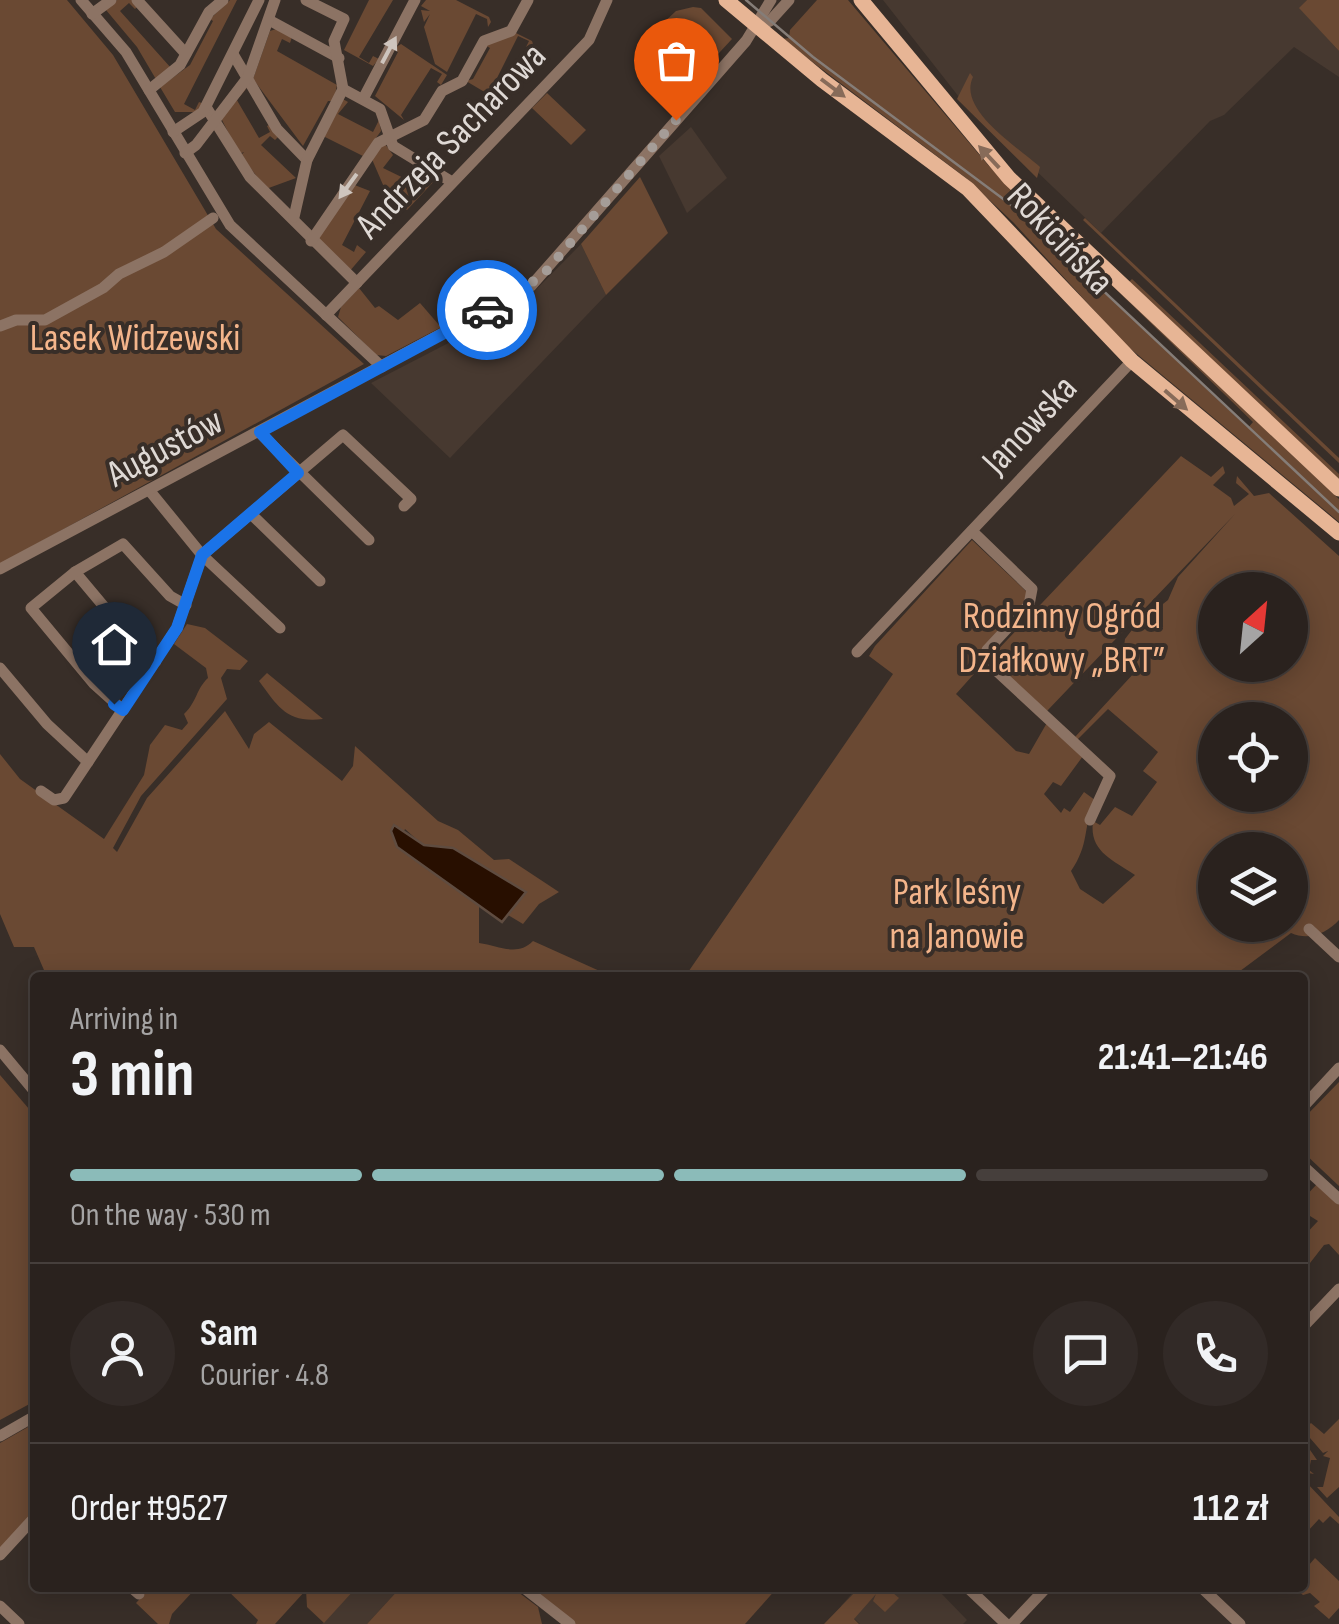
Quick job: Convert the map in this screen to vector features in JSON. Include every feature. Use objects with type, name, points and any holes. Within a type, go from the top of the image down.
[{"type":"main road","name":"Rokicińska","points":[[726,0],[968,189],[1132,360],[1339,532]]},
{"type":"main road","name":"Rokicińska","points":[[862,0],[1009,178],[1339,489]]},
{"type":"street","points":[[81,0],[126,52],[230,225],[382,366]]},
{"type":"street","points":[[92,14],[110,0]]},
{"type":"street","points":[[137,0],[186,54]]},
{"type":"street","points":[[198,0],[209,12]]},
{"type":"street","points":[[149,90],[180,65],[209,12],[223,0]]},
{"type":"street","points":[[173,132],[206,107],[259,0]]},
{"type":"street","points":[[185,152],[248,76],[275,0]]},
{"type":"street","points":[[294,217],[307,160],[343,89],[334,41],[344,20],[306,0]]},
{"type":"street","points":[[363,100],[414,0]]},
{"type":"street","points":[[312,241],[372,151],[388,135],[421,122],[442,91],[464,79],[484,41],[511,31],[528,0]]},
{"type":"street","name":"Augustów","points":[[757,28],[760,12],[771,0]]},
{"type":"street","name":"Augustów","points":[[0,570],[536,282],[757,28],[770,21],[789,0]]},
{"type":"street","name":"Andrzeja Sacharowa","points":[[326,315],[589,40],[603,2]]},
{"type":"street","points":[[268,20],[339,58]]},
{"type":"street","points":[[233,54],[284,138],[307,160]]},
{"type":"street","points":[[343,89],[380,109],[395,148],[452,182]]},
{"type":"street","points":[[206,107],[250,177],[357,283]]},
{"type":"street","points":[[0,326],[16,320],[45,320],[103,288],[119,274],[164,252],[213,218]]},
{"type":"street","name":"Janowska","points":[[857,652],[1132,360]]},
{"type":"street","points":[[41,791],[62,800],[88,762],[156,661],[186,605],[202,555],[348,431],[410,499],[404,506]]},
{"type":"street","points":[[260,432],[369,540]]},
{"type":"street","points":[[149,490],[202,555],[280,628]]},
{"type":"street","points":[[251,514],[320,581]]},
{"type":"street","points":[[972,531],[1032,589],[1030,605],[988,650],[988,663],[1110,776],[1090,820]]},
{"type":"street","points":[[123,710],[94,684],[31,610],[76,572],[126,544],[170,596],[186,605]]},
{"type":"street","points":[[76,572],[137,646],[156,661]]},
{"type":"street","points":[[0,668],[47,724],[88,762]]},
{"type":"street","points":[[1309,928],[1339,957]]},
{"type":"street","points":[[1328,947],[1339,935]]},
{"type":"street","points":[[0,1050],[30,1086]]},
{"type":"street","points":[[1308,1102],[1339,1068]]},
{"type":"street","points":[[1308,1171],[1339,1199]]},
{"type":"street","points":[[1308,1322],[1339,1289]]},
{"type":"street","points":[[0,1436],[30,1419]]},
{"type":"street","points":[[0,1556],[30,1523]]},
{"type":"street","points":[[529,1592],[570,1624]]},
{"type":"street","points":[[973,1592],[1009,1624],[1042,1592]]},
{"type":"street","points":[[1206,1592],[1240,1624]]},
{"type":"street","points":[[0,1606],[19,1624]]},
{"type":"shaded area","points":[[883,0],[1307,0],[1300,8],[1339,51],[1339,77],[1294,47],[1224,115],[1210,121],[1101,233],[959,97]]},
{"type":"shaded area","points":[[691,127],[727,178],[687,213],[659,156]]},
{"type":"shaded area","points":[[581,244],[606,295],[450,458],[371,383],[520,306]]},
{"type":"shaded area","points":[[394,825],[424,845],[453,848],[526,892],[502,922],[397,847],[391,831]]},
{"type":"shaded area","points":[[352,1592],[396,1592],[367,1624],[322,1624]]},
{"type":"shaded area","points":[[853,1592],[940,1592],[967,1620],[963,1624],[860,1624],[841,1606]]},
{"type":"green space","name":"Lasek Widzewski","points":[[0,0],[67,0],[113,55],[216,229],[364,364],[0,564]]},
{"type":"green space","points":[[117,0],[135,0],[139,5],[135,9],[129,3],[120,11],[171,68],[157,81],[137,47],[106,10]]},
{"type":"green space","points":[[230,0],[237,0],[184,104],[195,110],[199,102],[204,104],[197,112],[175,112],[160,87],[190,65],[213,21],[210,19]]},
{"type":"green space","points":[[369,0],[393,0],[359,57],[369,63],[373,56],[379,59],[373,66],[344,50]]},
{"type":"green space","points":[[426,0],[456,0],[489,17],[491,22],[488,27],[487,19],[476,14],[447,72],[435,64],[424,27],[430,14],[424,22],[421,10],[430,11],[421,6]]},
{"type":"green space","points":[[817,0],[848,0],[988,165],[1086,260],[1078,267],[1248,428],[1253,422],[1095,269],[1339,499],[1339,522],[1126,345],[1013,222],[966,178],[782,39],[789,38],[790,30]]},
{"type":"green space","points":[[1307,0],[1339,0],[1339,51],[1299,8]]},
{"type":"green space","points":[[701,8],[732,39],[706,67],[660,26],[676,11]]},
{"type":"green space","points":[[276,29],[292,37],[290,43],[282,39],[277,51],[337,85],[334,101],[328,101],[303,146],[253,79],[270,31]]},
{"type":"green space","points":[[514,32],[532,41],[533,44],[526,47],[529,41],[518,36],[489,94],[499,100],[503,92],[507,95],[503,103],[466,81],[473,79],[490,48],[485,45]]},
{"type":"green space","points":[[401,44],[447,75],[441,85],[437,82],[442,74],[431,68],[401,115],[404,120],[375,96],[398,52],[393,49]]},
{"type":"green space","points":[[970,73],[970,90],[981,115],[1040,167],[1037,178],[957,99]]},
{"type":"green space","points":[[547,93],[586,130],[571,145],[532,108]]},
{"type":"green space","points":[[341,98],[348,102],[338,114],[373,132],[379,120],[381,131],[363,156],[321,135]]},
{"type":"green space","points":[[237,100],[259,138],[270,132],[267,126],[271,124],[278,137],[275,140],[270,136],[261,145],[296,178],[266,189],[241,155],[244,152],[239,154],[222,120]]},
{"type":"green space","points":[[383,141],[393,155],[383,168],[418,185],[423,175],[419,168],[438,177],[407,210],[390,201],[371,157]]},
{"type":"green space","points":[[640,177],[668,233],[606,295],[581,244]]},
{"type":"green space","points":[[352,184],[370,191],[342,245],[354,252],[357,245],[366,252],[349,272],[318,244],[317,234]]},
{"type":"green space","points":[[1083,220],[1339,458],[1339,463]]},
{"type":"green space","points":[[1132,279],[1339,474],[1339,479],[1129,282]]},
{"type":"green space","points":[[520,281],[522,285],[386,356],[376,355],[338,317],[341,307],[359,288],[375,308],[379,306],[398,320],[420,303],[439,325]]},
{"type":"green space","points":[[1181,456],[1211,477],[1223,466],[1225,473],[1213,485],[1231,498],[1234,506],[1249,494],[1236,483],[1237,476],[1254,496],[1269,493],[1339,556],[1339,920],[1329,929],[1308,935],[1308,832],[1198,832],[1198,942],[1279,942],[1239,972],[688,972],[893,674],[869,656],[875,646],[972,540],[1028,593],[1023,605],[983,647],[982,665],[956,694],[1016,751],[1029,754],[1048,721],[1083,756],[1061,786],[1053,782],[1044,794],[1061,813],[1064,808],[1070,812],[1084,792],[1095,800],[1081,852],[1071,871],[1080,889],[1103,904],[1135,875],[1098,847],[1093,821],[1100,825],[1115,807],[1132,816],[1157,782],[1143,771],[1158,752],[1108,709],[1077,740],[1075,737],[1135,672],[1122,662],[1125,639],[1168,600],[1178,577],[1235,514],[1047,711],[990,658]]},
{"type":"green space","points":[[187,624],[205,628],[248,661],[240,670],[227,669],[221,678],[227,699],[141,796],[113,848],[117,852],[147,798],[225,711],[249,749],[254,734],[269,722],[342,781],[353,766],[355,746],[438,821],[458,830],[494,860],[509,859],[559,892],[539,904],[523,924],[508,915],[526,893],[453,848],[424,846],[405,829],[397,847],[479,906],[479,943],[514,949],[533,941],[602,972],[45,972],[34,947],[14,947],[0,914],[0,754],[20,779],[104,839],[144,775],[150,745],[165,725],[182,730],[188,723],[184,714],[208,678],[206,668],[174,644]]},
{"type":"green space","points":[[267,673],[323,719],[301,719],[285,712],[259,681]]},
{"type":"green space","points":[[0,1075],[30,1110],[30,1404],[0,1420]]},
{"type":"green space","points":[[1339,1082],[1339,1186],[1308,1157],[1308,1114]]},
{"type":"green space","points":[[1317,1184],[1339,1204],[1339,1255],[1329,1244],[1324,1245],[1308,1266],[1308,1232],[1318,1221],[1308,1215],[1308,1194]]},
{"type":"green space","points":[[1339,1419],[1339,1487],[1327,1498],[1317,1487],[1323,1487],[1330,1458],[1323,1456],[1328,1451],[1323,1453],[1308,1436],[1308,1426],[1311,1423],[1324,1434]]},
{"type":"green space","points":[[30,1426],[30,1516],[0,1548],[0,1443]]},
{"type":"green space","points":[[1308,1447],[1317,1460],[1311,1460],[1309,1470],[1314,1474],[1308,1473]]},
{"type":"green space","points":[[1308,1484],[1339,1517],[1339,1524],[1330,1516],[1323,1523],[1319,1519],[1308,1531]]},
{"type":"green space","points":[[1315,1558],[1339,1581],[1339,1608],[1329,1619],[1314,1606],[1320,1602],[1310,1593],[1300,1592],[1308,1592],[1308,1566]]},
{"type":"green space","points":[[146,1592],[192,1592],[172,1614],[169,1624],[158,1624],[136,1603]]},
{"type":"green space","points":[[229,1592],[304,1592],[275,1624],[256,1624],[258,1620]]},
{"type":"green space","points":[[306,1592],[352,1592],[324,1623],[307,1607]]},
{"type":"green space","points":[[396,1592],[518,1592],[538,1607],[542,1624],[367,1624]]},
{"type":"green space","points":[[532,1592],[773,1592],[745,1624],[571,1624]]},
{"type":"green space","points":[[855,1592],[892,1592],[899,1598],[885,1612],[873,1601],[876,1594],[854,1619],[859,1624],[824,1624]]},
{"type":"tram line","points":[[746,0],[813,57],[1014,207],[1339,512]]},
{"type":"way so far","points":[[487,310],[526,290],[542,276],[676,120]]},
{"type":"route","points":[[114,704],[123,710],[173,636],[202,555],[298,473],[260,432],[487,310]]},
{"type":"park label","name":"Rodzinny Ogród Działkowy „BRT”","points":[[1062,638]]},
{"type":"park label","name":"Park leśny na Janowie","points":[[957,914]]}]
